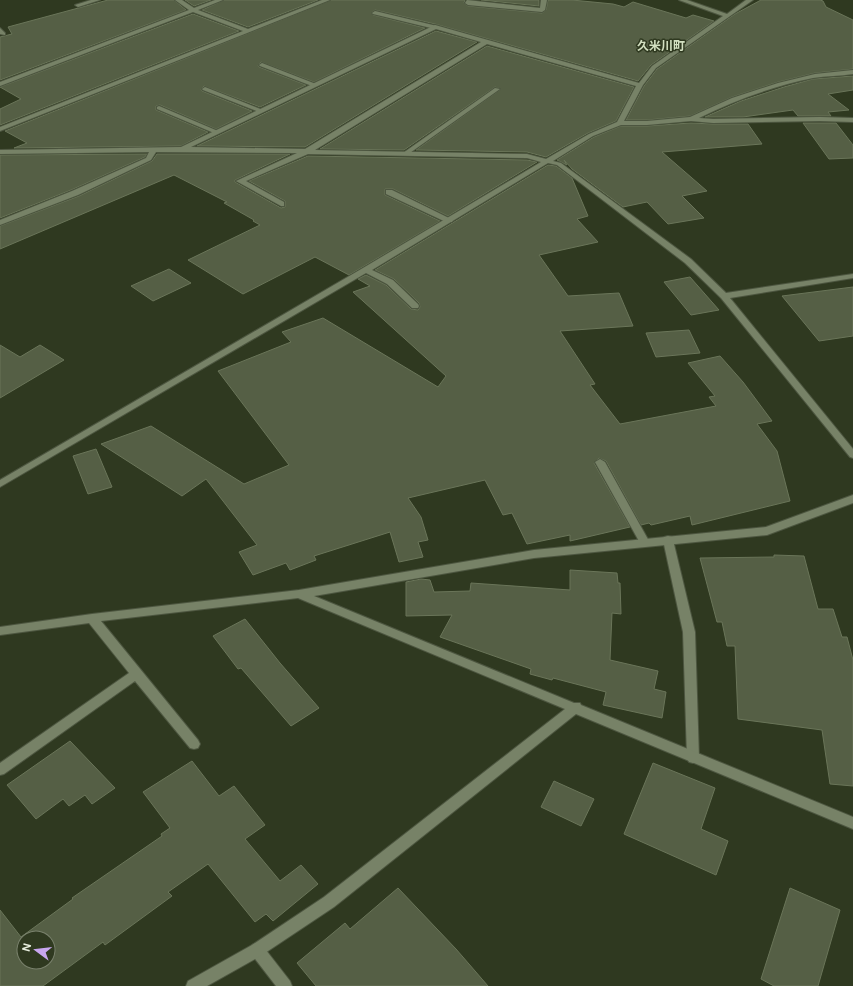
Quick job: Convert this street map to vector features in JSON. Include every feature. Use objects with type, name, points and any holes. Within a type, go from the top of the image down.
[{"type":"street","points":[[78,5],[97,0]]},
{"type":"street","points":[[178,0],[193,10],[247,31]]},
{"type":"street","points":[[0,84],[220,0]]},
{"type":"street","points":[[0,129],[327,0]]},
{"type":"street","points":[[470,0],[468,3],[542,10],[544,0]]},
{"type":"street","points":[[682,0],[728,16]]},
{"type":"street","points":[[620,123],[640,85],[654,67],[750,0]]},
{"type":"street","points":[[375,13],[487,41],[640,85]]},
{"type":"street","points":[[182,149],[435,27]]},
{"type":"street","points":[[281,204],[240,181],[306,152],[487,41]]},
{"type":"street","points":[[262,65],[314,85]]},
{"type":"street","points":[[691,119],[706,111],[761,90],[811,77],[853,72]]},
{"type":"street","points":[[205,89],[261,111]]},
{"type":"street","points":[[405,154],[497,89]]},
{"type":"street","points":[[159,108],[216,132]]},
{"type":"street","points":[[0,484],[366,270],[591,135],[620,123],[647,123],[691,119],[713,121],[820,119],[853,120]]},
{"type":"street","points":[[2,152],[182,149],[528,156],[548,160],[559,164],[682,256],[724,296],[853,455]]},
{"type":"street","points":[[0,223],[75,193],[149,159],[153,150]]},
{"type":"street","points":[[389,192],[449,220]]},
{"type":"street","points":[[366,270],[390,282],[415,306]]},
{"type":"street","points":[[724,296],[853,276]]},
{"type":"street","points":[[600,462],[645,543]]},
{"type":"street","points":[[0,631],[92,618],[299,594],[534,554],[766,531],[853,499]]},
{"type":"street","points":[[668,540],[690,632],[693,758]]},
{"type":"street","points":[[299,594],[576,707],[693,758],[853,823]]},
{"type":"street","points":[[92,618],[194,744]]},
{"type":"street","points":[[0,770],[136,674]]},
{"type":"street","points":[[193,986],[256,950],[329,902],[576,707]]},
{"type":"street","points":[[256,950],[285,986]]},
{"type":"building","points":[[108,0],[174,0],[186,10],[0,80],[0,37],[12,34],[8,27]]},
{"type":"building","points":[[185,0],[211,0],[194,6]]},
{"type":"building","points":[[224,0],[318,0],[248,27],[202,10]]},
{"type":"building","points":[[331,0],[465,0],[464,3],[468,6],[542,13],[546,10],[548,0],[572,0],[613,4],[624,7],[633,2],[686,18],[693,15],[714,21],[651,65],[638,81],[435,24],[375,10],[371,13],[373,15],[425,28],[314,82],[261,62],[258,65],[259,67],[306,85],[260,107],[204,86],[201,89],[202,91],[252,111],[216,129],[160,105],[156,106],[156,110],[208,132],[181,146],[14,148],[27,143],[5,131]]},
{"type":"building","points":[[481,0],[539,0],[539,6]]},
{"type":"building","points":[[761,0],[820,0],[823,1],[826,7],[853,20],[853,69],[815,73],[778,82],[732,97],[690,116],[647,120],[626,120],[644,86],[657,69],[735,14]]},
{"type":"building","points":[[193,14],[239,31],[0,125],[0,109],[21,99],[0,87]]},
{"type":"building","points":[[436,31],[477,42],[305,147],[197,146]]},
{"type":"building","points":[[487,46],[634,87],[616,121],[588,133],[546,157],[527,152],[416,150],[501,89],[495,87],[404,150],[320,149]]},
{"type":"building","points":[[853,76],[853,90],[828,94],[849,110],[828,112],[831,116],[798,116],[793,110],[743,117],[705,117],[741,101],[784,87],[813,79]]},
{"type":"building","points":[[691,123],[748,124],[762,144],[662,152],[707,191],[682,196],[704,218],[668,224],[647,202],[623,207],[572,169],[564,160],[567,165],[557,160],[594,137],[621,126]]},
{"type":"building","points":[[803,123],[836,123],[853,145],[853,158],[829,159]]},
{"type":"building","points":[[147,154],[145,157],[71,190],[0,218],[0,155]]},
{"type":"building","points":[[157,154],[290,154],[235,180],[235,182],[281,208],[285,207],[285,201],[249,181],[308,156],[527,160],[537,162],[448,216],[393,189],[385,189],[385,195],[440,221],[349,275],[315,257],[243,294],[188,260],[260,225],[224,203],[227,202],[174,175],[0,249],[0,226],[79,196],[152,161]]},
{"type":"building","points":[[548,165],[556,166],[572,178],[588,216],[577,219],[598,242],[539,255],[568,296],[619,293],[633,326],[560,331],[595,384],[590,385],[620,424],[716,406],[709,397],[715,396],[688,363],[720,356],[743,382],[772,421],[757,424],[777,451],[790,501],[692,525],[690,516],[651,525],[649,523],[641,525],[606,461],[599,458],[594,463],[630,527],[570,541],[570,535],[527,544],[512,513],[503,515],[485,480],[408,498],[421,517],[428,540],[418,542],[423,557],[399,562],[390,532],[314,556],[316,560],[290,570],[286,563],[253,575],[239,552],[257,545],[206,479],[182,496],[101,444],[151,426],[244,484],[289,465],[218,371],[291,342],[282,332],[323,318],[438,387],[446,376],[353,292],[370,286],[358,279],[366,275],[386,285],[411,309],[418,310],[420,307],[419,303],[394,279],[375,270]]},
{"type":"building","points":[[169,269],[191,283],[153,301],[131,286]]},
{"type":"building","points":[[690,277],[719,310],[691,315],[664,282]]},
{"type":"building","points":[[853,287],[853,336],[819,341],[782,296]]},
{"type":"building","points":[[689,330],[700,353],[656,357],[646,333]]},
{"type":"building","points":[[0,345],[20,357],[40,345],[64,360],[0,398]]},
{"type":"building","points":[[96,449],[112,487],[88,494],[73,456]]},
{"type":"building","points":[[774,555],[804,556],[818,609],[833,609],[842,637],[847,637],[853,660],[853,786],[830,784],[822,730],[738,719],[735,646],[727,646],[722,622],[717,622],[700,558],[774,557]]},
{"type":"building","points":[[570,570],[617,573],[618,583],[620,583],[621,614],[612,613],[610,660],[658,671],[654,689],[666,692],[662,718],[603,705],[606,692],[553,678],[552,680],[530,674],[531,669],[440,637],[452,615],[406,616],[406,582],[421,579],[430,580],[434,592],[470,591],[471,583],[570,590]]},
{"type":"building","points":[[245,619],[280,663],[319,708],[291,726],[241,668],[238,669],[213,636]]},
{"type":"building","points":[[70,741],[115,788],[92,804],[85,795],[69,806],[63,799],[36,819],[7,785]]},
{"type":"building","points":[[192,761],[219,796],[234,786],[265,825],[245,839],[280,881],[301,865],[318,884],[273,921],[266,914],[255,922],[208,864],[168,892],[172,896],[105,945],[103,942],[43,986],[0,986],[0,910],[16,931],[16,970],[56,970],[56,930],[31,930],[73,899],[72,898],[162,836],[161,834],[170,828],[143,792]]},
{"type":"building","points":[[653,763],[715,788],[701,829],[728,841],[716,875],[624,834]]},
{"type":"building","points":[[554,781],[594,799],[581,826],[541,807]]},
{"type":"building","points":[[398,888],[456,949],[488,986],[316,986],[297,963],[345,923],[350,929]]},
{"type":"building","points":[[790,888],[840,910],[818,986],[774,986],[761,979]]},
{"type":"district","name":"久米川町","points":[[661,46]]}]
